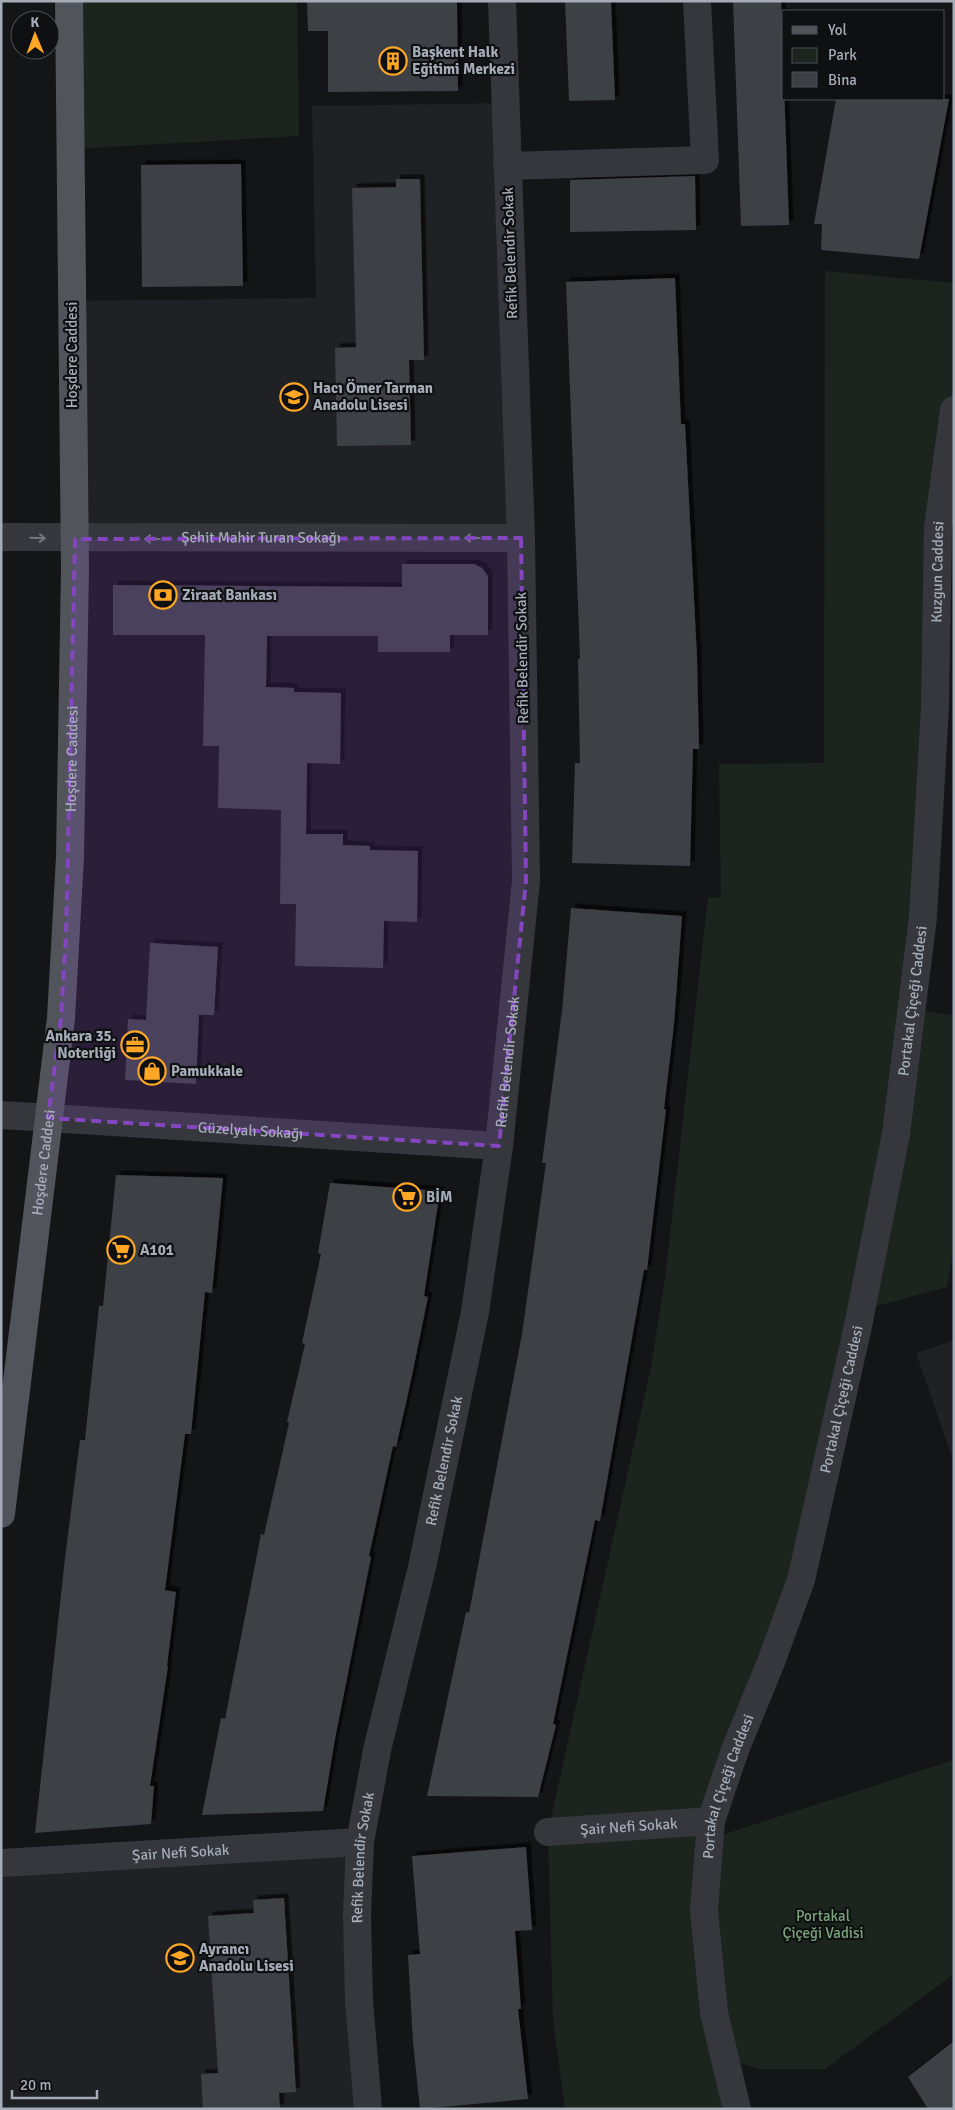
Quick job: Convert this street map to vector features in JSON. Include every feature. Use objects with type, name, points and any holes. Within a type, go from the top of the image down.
[{"type":"main road","name":"Hoşdere Caddesi","points":[[1,1514],[61,1018],[66,933],[72,754],[75,539],[69,1]]},
{"type":"street","name":"Refik Belendir Sokak","points":[[368,2109],[360,2002],[357,1915],[360,1842],[377,1750],[422,1567],[474,1321],[499,1146],[526,881],[521,538],[502,1]]},
{"type":"street","points":[[507,166],[705,160],[697,1]]},
{"type":"street","name":"Kuzgun Caddesi","points":[[935,707],[938,528],[954,410]]},
{"type":"street","name":"Şehit Mahir Turan Sokağı","points":[[1,537],[75,539],[521,538]]},
{"type":"street","points":[[935,707],[954,679]]},
{"type":"street","name":"Portakal Çiçeği Caddesi","points":[[737,2109],[714,2013],[704,1910],[711,1821],[735,1750],[772,1662],[802,1580],[858,1326],[896,1134],[923,916],[935,707]]},
{"type":"street","name":"Güzelyalı Sokağı","points":[[1,1115],[499,1146]]},
{"type":"street","name":"Şair Nefi Sokak","points":[[548,1832],[711,1821]]},
{"type":"street","name":"Şair Nefi Sokak","points":[[1,1863],[360,1842]]},
{"type":"highlighted area","points":[[521,538],[526,881],[499,1146],[48,1118],[61,1018],[66,933],[75,539]]},
{"type":"shaded area","name":"Hacı Ömer Tarman Anadolu Lisesi","points":[[505,103],[521,538],[75,539],[72,301],[316,298],[312,106]]},
{"type":"shaded area","points":[[954,1340],[954,1463],[916,1353]]},
{"type":"shaded area","name":"Ayrancı Anadolu Lisesi","points":[[360,1842],[368,2109],[1,2109],[1,1863]]},
{"type":"green space","points":[[69,1],[297,1],[299,136],[71,149]]},
{"type":"green space","name":"Portakal Çiçeği Vadisi","points":[[825,271],[954,283],[954,410],[912,1008],[954,1016],[954,1244],[947,1287],[861,1310],[801,1580],[709,1839],[954,1760],[954,1974],[825,2069],[758,2069],[721,2056],[737,2109],[565,2109],[553,2020],[548,1832],[651,1367],[665,1279],[708,897],[721,898],[719,764],[824,763]]},
{"type":"building","name":"Başkent Halk Eğitimi Merkezi","points":[[307,1],[457,1],[458,91],[328,92],[328,31],[308,31]]},
{"type":"building","points":[[565,1],[611,1],[615,100],[569,101]]},
{"type":"building","points":[[733,1],[781,1],[782,100],[785,100],[789,225],[741,226]]},
{"type":"building","points":[[949,99],[919,259],[821,250],[822,224],[814,224],[836,100]]},
{"type":"building","points":[[241,164],[243,286],[142,287],[141,165]]},
{"type":"building","points":[[695,176],[696,230],[570,232],[570,180]]},
{"type":"building","points":[[396,179],[420,179],[424,360],[409,360],[411,445],[337,446],[335,348],[356,347],[352,188],[396,187]]},
{"type":"building","points":[[675,278],[681,424],[685,424],[697,657],[699,749],[693,749],[690,866],[572,863],[575,763],[580,763],[578,659],[580,659],[566,282]]},
{"type":"building","points":[[402,564],[474,564],[482,568],[488,576],[488,635],[450,635],[450,652],[378,652],[378,636],[267,636],[266,687],[294,688],[294,692],[341,693],[340,764],[307,763],[306,834],[343,834],[343,845],[370,846],[370,850],[418,851],[417,922],[384,921],[383,968],[295,966],[296,904],[280,904],[281,810],[218,808],[219,746],[203,746],[205,635],[113,635],[113,585],[402,587]]},
{"type":"building","points":[[571,908],[682,916],[674,1024],[664,1109],[666,1109],[647,1270],[644,1270],[600,1521],[595,1520],[553,1724],[556,1725],[538,1797],[427,1796],[466,1612],[469,1613],[522,1334],[546,1163],[542,1163],[562,1011]]},
{"type":"building","points":[[150,943],[218,947],[214,1015],[199,1015],[196,1084],[125,1080],[128,1019],[146,1020]]},
{"type":"building","points":[[116,1175],[223,1178],[212,1293],[205,1292],[191,1434],[185,1434],[165,1590],[176,1592],[168,1666],[150,1786],[154,1786],[151,1824],[35,1833],[65,1558],[80,1440],[85,1440],[99,1306],[103,1306]]},
{"type":"building","points":[[330,1183],[440,1191],[424,1296],[428,1297],[396,1447],[393,1446],[369,1556],[371,1557],[335,1739],[323,1811],[202,1815],[221,1718],[225,1719],[261,1534],[264,1535],[305,1344],[302,1343],[321,1254],[318,1253]]},
{"type":"building","points":[[526,1847],[532,1930],[515,1931],[521,2009],[518,2009],[528,2099],[420,2109],[413,2042],[408,1955],[420,1954],[412,1856]]},
{"type":"building","points":[[284,1898],[296,2092],[279,2093],[280,2109],[203,2109],[201,2074],[218,2073],[208,1916],[254,1913],[253,1900]]},
{"type":"building","points":[[954,2041],[954,2109],[928,2109],[908,2077]]},
{"type":"place","name":"Başkent Halk Eğitimi Merkezi","points":[[393,61]]},
{"type":"place","name":"Hacı Ömer Tarman Anadolu Lisesi","points":[[294,397]]},
{"type":"place","name":"Ziraat Bankası","points":[[163,595]]},
{"type":"place","name":"Ankara 35. Noterliği","points":[[135,1045]]},
{"type":"place","name":"Pamukkale","points":[[152,1071]]},
{"type":"place","name":"BİM","points":[[407,1197]]},
{"type":"place","name":"A101","points":[[121,1250]]},
{"type":"place","name":"Ayrancı Anadolu Lisesi","points":[[180,1958]]}]
